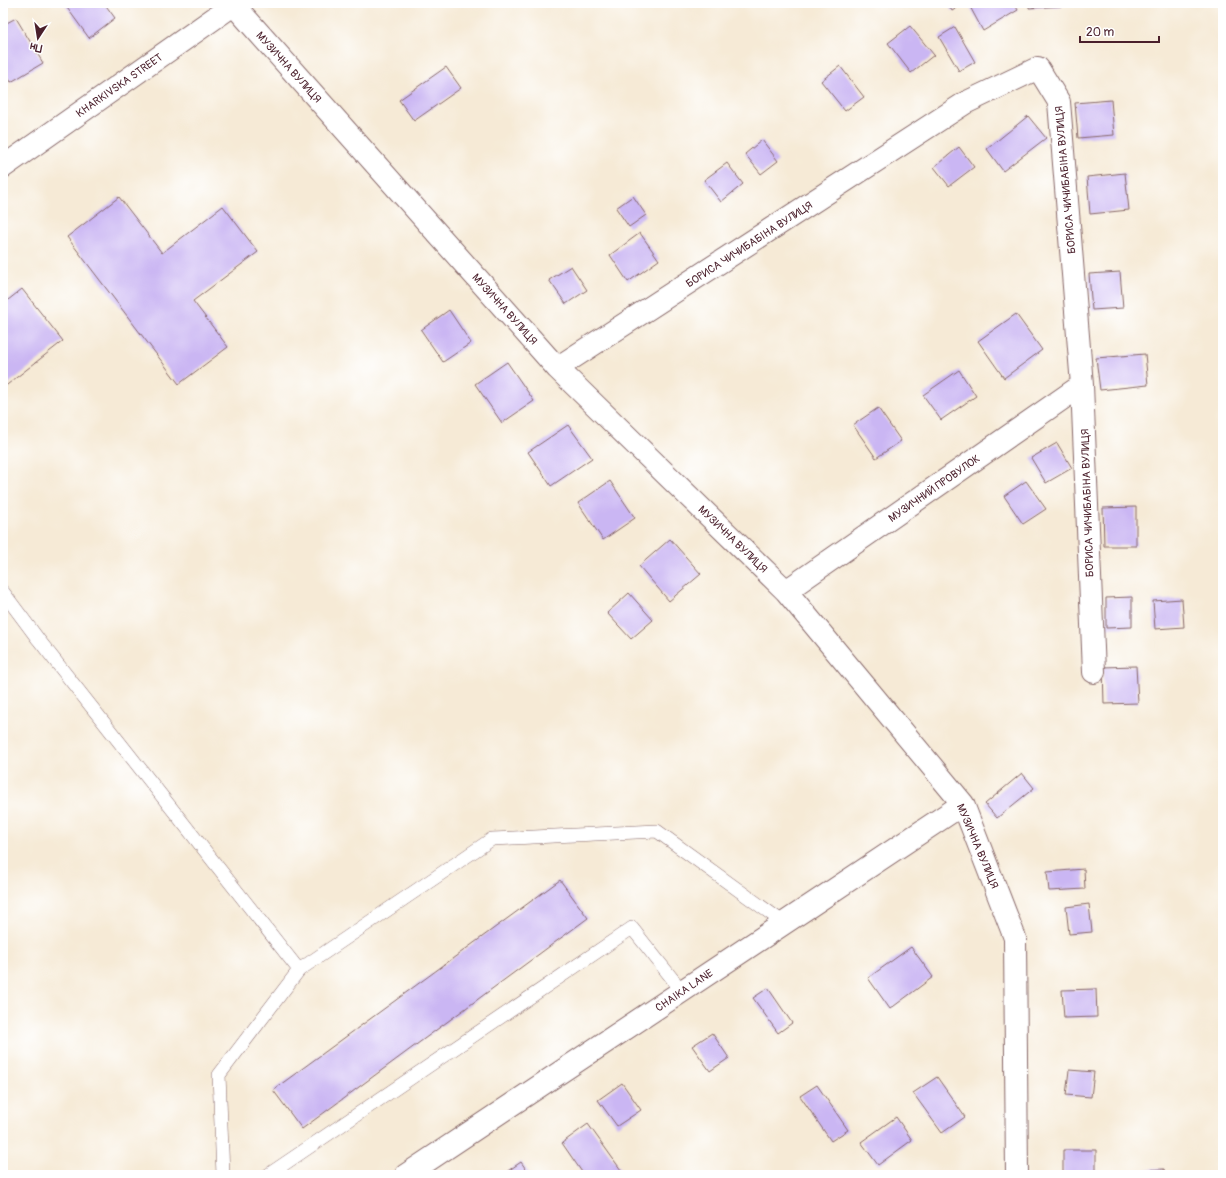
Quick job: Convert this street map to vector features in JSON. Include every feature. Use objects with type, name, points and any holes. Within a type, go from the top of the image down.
[{"type":"street","name":"KHARKIVSKA STREET","points":[[3,167],[235,4]]},
{"type":"street","name":"МУЗИЧНА ВУЛИЦЯ","points":[[235,4],[557,368],[786,591],[963,804],[1015,938],[1017,1175]]},
{"type":"street","name":"БОРИСА ЧИЧИБАБІНА ВУЛИЦЯ","points":[[557,368],[965,103],[1038,68],[1059,102],[1082,385],[1094,672]]},
{"type":"street","name":"МУЗИЧНИЙ ПРОВУЛОК","points":[[786,591],[1082,385]]},
{"type":"street","name":"CHAIKA LANE","points":[[406,1175],[963,804]]},
{"type":"lane","points":[[3,592],[38,639],[299,970]]},
{"type":"lane","points":[[223,1175],[219,1075],[299,970],[492,839],[657,831],[784,923]]},
{"type":"lane","points":[[268,1175],[632,928],[682,992]]},
{"type":"building","points":[[68,3],[104,3],[115,18],[89,38],[65,5]]},
{"type":"building","points":[[947,3],[965,3],[952,11]]},
{"type":"building","points":[[968,3],[1014,3],[1018,10],[983,31]]},
{"type":"building","points":[[1029,3],[1061,3],[1062,6],[1029,8]]},
{"type":"building","points":[[16,18],[43,63],[11,82],[3,70],[3,25]]},
{"type":"building","points":[[910,26],[934,55],[911,73],[888,43]]},
{"type":"building","points":[[955,27],[975,62],[959,71],[939,37]]},
{"type":"building","points":[[840,66],[864,97],[845,111],[821,81]]},
{"type":"building","points":[[446,67],[461,88],[414,121],[399,100]]},
{"type":"building","points":[[1111,100],[1114,135],[1078,138],[1075,103]]},
{"type":"building","points":[[1028,116],[1046,138],[1003,171],[987,149]]},
{"type":"building","points":[[762,140],[778,161],[761,174],[745,154]]},
{"type":"building","points":[[959,147],[974,167],[949,186],[934,167]]},
{"type":"building","points":[[727,163],[743,184],[721,202],[704,180]]},
{"type":"building","points":[[1125,173],[1129,210],[1090,214],[1087,177]]},
{"type":"building","points":[[633,196],[646,215],[629,227],[616,208]]},
{"type":"building","points":[[119,197],[162,253],[223,206],[258,252],[193,301],[228,347],[179,384],[67,237]]},
{"type":"building","points":[[640,233],[659,260],[628,282],[610,255]]},
{"type":"building","points":[[571,266],[587,290],[566,304],[549,280]]},
{"type":"building","points":[[1120,272],[1123,308],[1092,310],[1089,274]]},
{"type":"building","points":[[22,289],[63,341],[3,388],[3,304]]},
{"type":"building","points":[[449,310],[471,343],[443,362],[421,330]]},
{"type":"building","points":[[1016,314],[1042,350],[1004,378],[978,341]]},
{"type":"building","points":[[1145,354],[1148,385],[1100,390],[1096,358]]},
{"type":"building","points":[[507,362],[534,401],[502,423],[475,384]]},
{"type":"building","points":[[959,370],[976,396],[941,420],[923,395]]},
{"type":"building","points":[[878,408],[901,441],[876,458],[853,425]]},
{"type":"building","points":[[568,425],[592,458],[551,486],[528,452]]},
{"type":"building","points":[[1057,443],[1072,468],[1046,483],[1031,458]]},
{"type":"building","points":[[610,481],[635,518],[603,540],[578,503]]},
{"type":"building","points":[[1026,481],[1046,509],[1023,524],[1004,496]]},
{"type":"building","points":[[1136,507],[1136,546],[1104,546],[1103,508]]},
{"type":"building","points":[[670,539],[701,574],[669,601],[639,566]]},
{"type":"building","points":[[629,593],[653,620],[631,639],[607,613]]},
{"type":"building","points":[[1132,597],[1132,627],[1106,628],[1106,598]]},
{"type":"building","points":[[1182,599],[1184,627],[1155,629],[1153,601]]},
{"type":"building","points":[[1136,666],[1138,703],[1104,704],[1103,667]]},
{"type":"building","points":[[1022,773],[1034,788],[997,818],[985,804]]},
{"type":"building","points":[[1084,869],[1085,889],[1049,891],[1047,872]]},
{"type":"building","points":[[560,880],[588,918],[302,1129],[273,1090]]},
{"type":"building","points":[[1089,904],[1092,932],[1069,934],[1066,907]]},
{"type":"building","points":[[911,947],[933,977],[890,1009],[868,978]]},
{"type":"building","points":[[768,988],[792,1023],[778,1033],[753,998]]},
{"type":"building","points":[[1096,989],[1097,1017],[1064,1018],[1062,990]]},
{"type":"building","points":[[712,1033],[729,1058],[710,1071],[692,1046]]},
{"type":"building","points":[[1069,1070],[1094,1072],[1091,1097],[1066,1095]]},
{"type":"building","points":[[937,1077],[965,1117],[942,1133],[913,1093]]},
{"type":"building","points":[[622,1083],[641,1110],[617,1126],[598,1100]]},
{"type":"building","points":[[817,1085],[848,1130],[831,1141],[800,1096]]},
{"type":"building","points":[[896,1117],[912,1140],[878,1165],[861,1142]]},
{"type":"building","points":[[588,1124],[621,1170],[614,1175],[584,1175],[562,1143]]},
{"type":"building","points":[[1063,1150],[1096,1150],[1096,1175],[1063,1175]]},
{"type":"building","points":[[521,1162],[530,1175],[502,1175]]},
{"type":"building","points":[[1164,1169],[1165,1175],[1127,1175],[1126,1171]]}]
